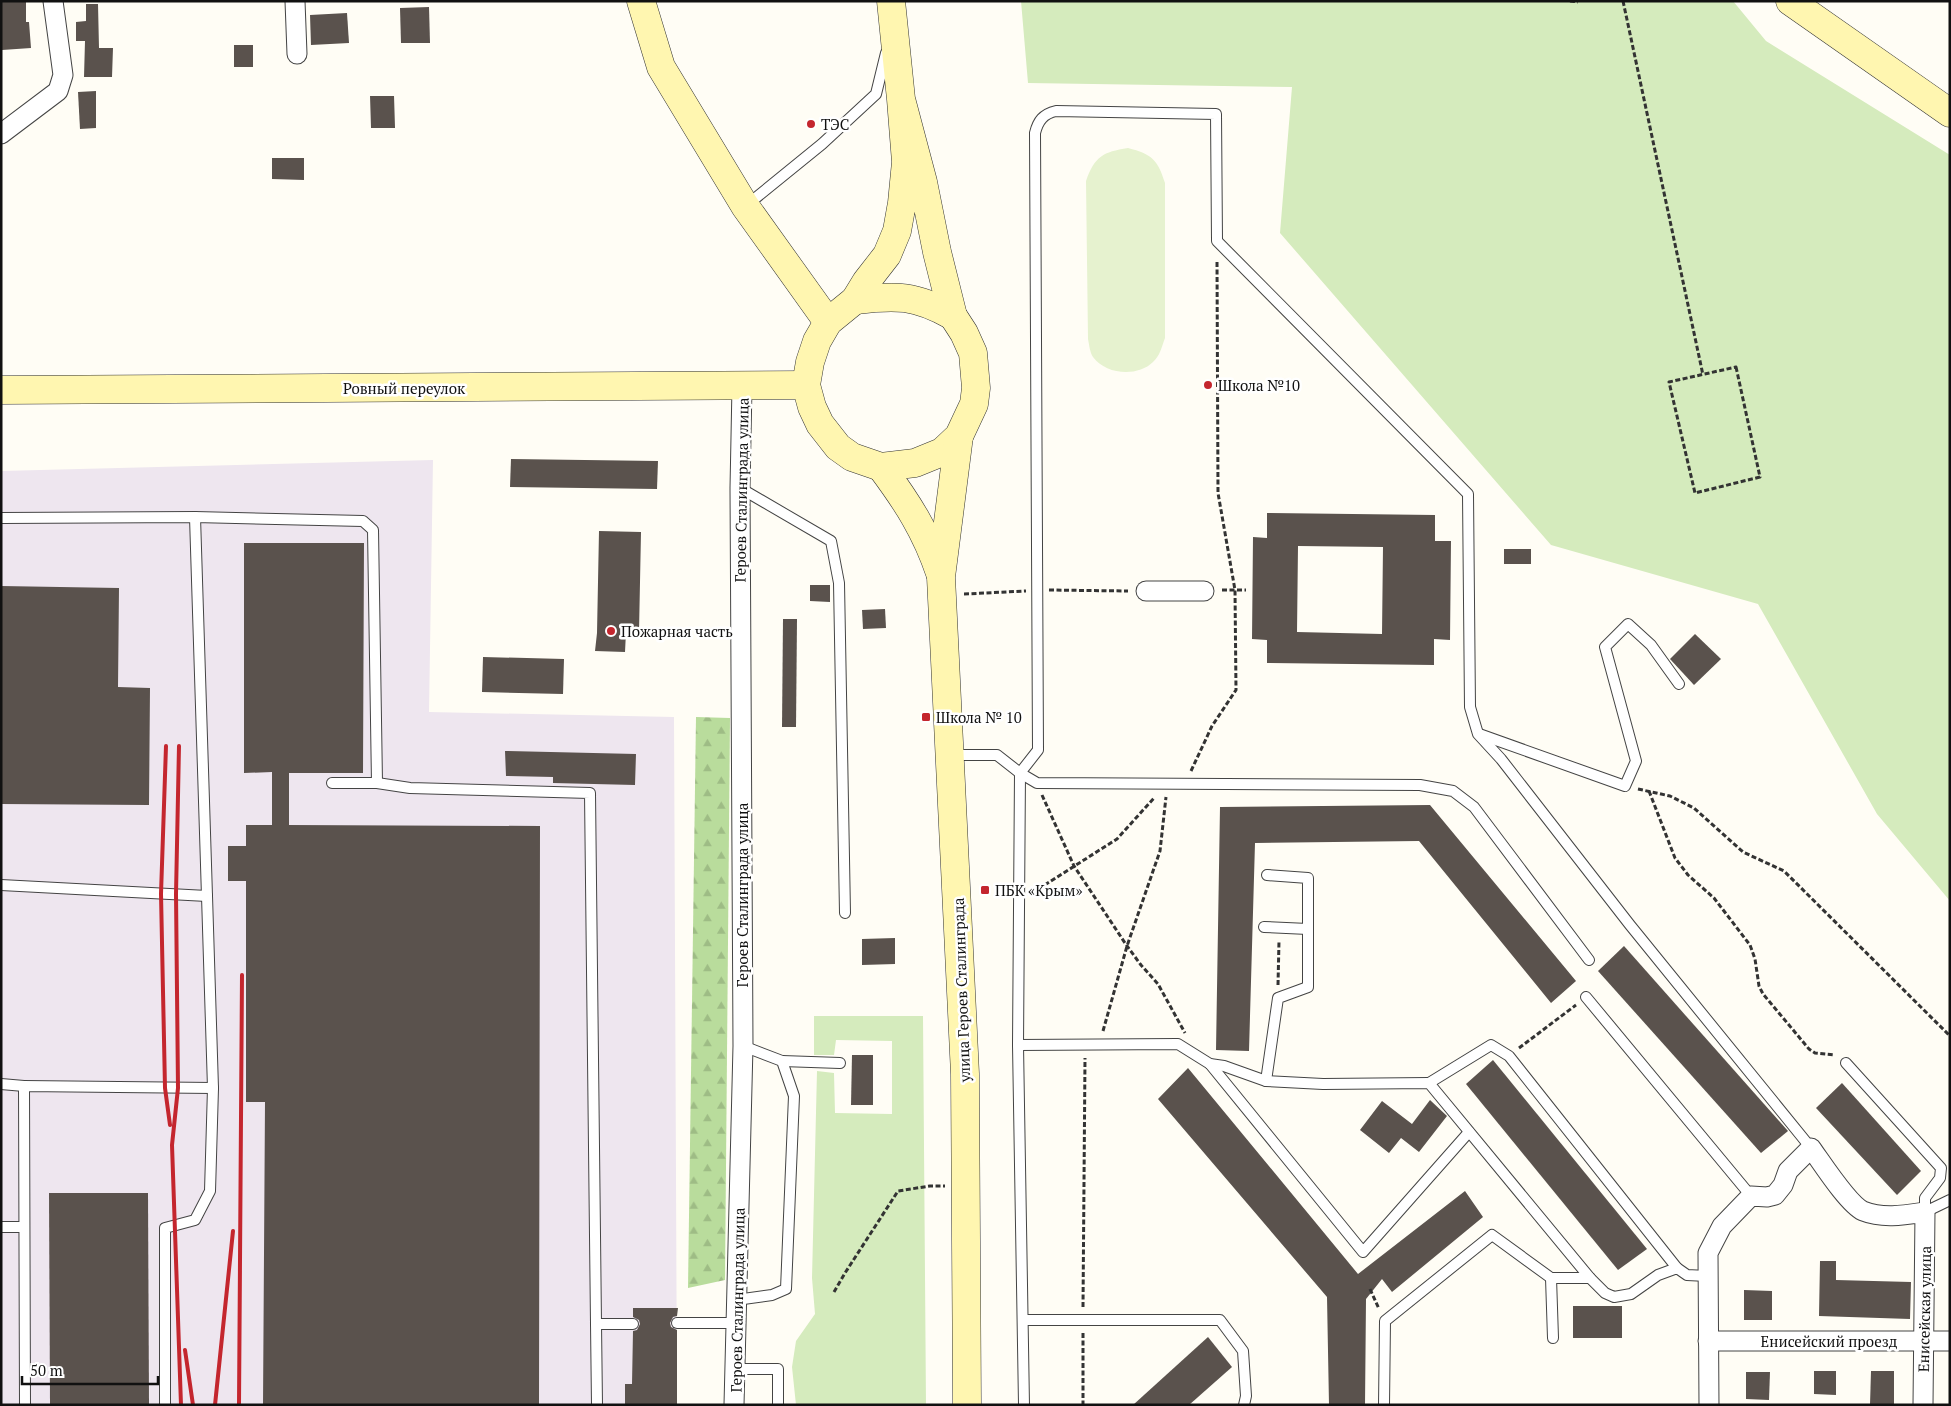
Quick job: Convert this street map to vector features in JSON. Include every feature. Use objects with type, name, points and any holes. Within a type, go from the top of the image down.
[{"type":"main road","points":[[641,1],[661,67],[745,206],[828,322]]},
{"type":"main road","points":[[1790,1],[1950,113]]},
{"type":"main road","points":[[891,4],[906,162],[897,231],[887,255],[855,300],[828,322],[817,341],[810,362],[806,385],[812,407],[820,424],[838,447],[852,457],[880,467],[916,463],[942,452],[959,436],[974,404],[975,370],[973,353],[964,333],[953,316],[936,252],[923,182],[901,100]]},
{"type":"main road","points":[[855,300],[887,296],[912,298],[931,304],[953,316]]},
{"type":"main road","name":"Ровный переулок","points":[[1,390],[806,385]]},
{"type":"main road","name":"улица Героев Сталинграда","points":[[959,436],[942,586],[965,1074],[967,1405]]},
{"type":"main road","name":"улица Героев Сталинграда","points":[[880,467],[915,516],[931,545],[942,586]]},
{"type":"street","points":[[1,134],[58,91],[63,74],[53,1]]},
{"type":"street","points":[[295,1],[297,54]]},
{"type":"street","name":"Героев Сталинграда улица","points":[[734,1405],[743,1046],[740,488],[742,386]]},
{"type":"street","points":[[1146,591],[1204,590]]},
{"type":"street","points":[[1708,1405],[1708,1253],[1722,1226],[1751,1196],[1767,1198],[1775,1195],[1783,1185],[1788,1171],[1811,1148],[1843,1191],[1862,1211],[1884,1216],[1925,1212]]},
{"type":"street","name":"Енисейская улица","points":[[1924,1405],[1925,1212]]},
{"type":"street","name":"Енисейский проезд","points":[[1708,1341],[1950,1341]]},
{"type":"lane","points":[[745,206],[822,144],[876,94],[887,46],[891,4]]},
{"type":"lane","points":[[1024,1405],[1018,1045],[1020,773],[1038,750],[1035,133],[1040,119],[1048,113],[1056,111],[1216,114],[1217,241],[1468,494],[1470,708],[1478,734],[1501,760],[1630,925],[1811,1148]]},
{"type":"lane","points":[[740,488],[831,541],[839,583],[845,913]]},
{"type":"lane","points":[[166,1405],[166,1228],[195,1220],[210,1191],[213,1088],[196,516]]},
{"type":"lane","points":[[1,518],[196,516],[363,521],[373,530],[377,784]]},
{"type":"lane","points":[[1478,734],[1625,786],[1636,761],[1605,647],[1628,624],[1651,645],[1679,684]]},
{"type":"lane","points":[[951,755],[997,755],[1020,773],[1037,783],[1185,782],[1420,785],[1453,791],[1474,808],[1589,960]]},
{"type":"lane","points":[[332,783],[377,784],[410,788],[590,793],[597,1405]]},
{"type":"lane","points":[[1266,875],[1308,878],[1308,987],[1278,998],[1266,1081]]},
{"type":"lane","points":[[1,886],[207,896]]},
{"type":"lane","points":[[1264,927],[1308,929]]},
{"type":"lane","points":[[1586,997],[1751,1196]]},
{"type":"lane","points":[[1018,1045],[1178,1044],[1199,1056],[1210,1064],[1363,1252],[1469,1132]]},
{"type":"lane","points":[[1210,1064],[1224,1066],[1266,1081],[1323,1084],[1429,1083],[1491,1045],[1509,1056],[1677,1268],[1687,1275],[1707,1276]]},
{"type":"lane","points":[[743,1046],[782,1060],[840,1063]]},
{"type":"lane","points":[[736,1300],[772,1295],[786,1288],[794,1096],[782,1060]]},
{"type":"lane","points":[[1846,1063],[1941,1168],[1940,1178],[1925,1198],[1925,1212],[1950,1200]]},
{"type":"lane","points":[[1429,1083],[1590,1278],[1605,1293],[1614,1297],[1631,1294],[1658,1275],[1677,1268]]},
{"type":"lane","points":[[1,1084],[24,1086],[213,1088]]},
{"type":"lane","points":[[24,1086],[25,1405]]},
{"type":"lane","points":[[1,1227],[24,1227]]},
{"type":"lane","points":[[1384,1405],[1384,1321],[1492,1235],[1551,1278],[1590,1278]]},
{"type":"lane","points":[[1551,1278],[1553,1338]]},
{"type":"lane","points":[[1023,1320],[1220,1320],[1243,1350],[1246,1396],[1244,1405]]},
{"type":"lane","points":[[677,1324],[735,1323]]},
{"type":"lane","points":[[596,1324],[633,1324]]},
{"type":"lane","points":[[734,1369],[778,1369],[778,1405]]},
{"type":"path","points":[[1570,1],[1578,2]]},
{"type":"path","points":[[1623,1],[1703,375]]},
{"type":"path","points":[[1185,782],[1212,726],[1236,690],[1235,590],[1218,493],[1217,241]]},
{"type":"path","points":[[1736,367],[1760,476],[1695,493],[1669,382],[1703,375],[1736,367]]},
{"type":"path","points":[[942,586],[1038,590],[1146,591]]},
{"type":"path","points":[[1204,590],[1246,590]]},
{"type":"path","points":[[1018,902],[1117,839],[1168,782]]},
{"type":"path","points":[[1099,1044],[1127,946],[1160,851],[1168,782]]},
{"type":"path","points":[[1037,783],[1074,866],[1140,965],[1158,984],[1199,1056]]},
{"type":"path","points":[[1625,786],[1670,796],[1694,808],[1743,852],[1784,871],[1950,1036]]},
{"type":"path","points":[[1649,791],[1676,858],[1688,875],[1714,898],[1750,945],[1755,959],[1759,986],[1764,994],[1809,1049],[1815,1053],[1835,1054],[1846,1063]]},
{"type":"path","points":[[1278,998],[1279,928]]},
{"type":"path","points":[[1509,1056],[1586,997]]},
{"type":"path","points":[[1083,1405],[1085,1044]]},
{"type":"path","points":[[834,1292],[898,1192],[930,1186],[966,1186]]},
{"type":"path","points":[[1370,1289],[1384,1321]]},
{"type":"shaded area","points":[[433,460],[429,712],[674,717],[677,1405],[1,1405],[1,471]]},
{"type":"green space","points":[[1021,1],[1733,1],[1766,41],[1950,155],[1950,901],[1877,814],[1758,604],[1551,545],[1280,233],[1292,87],[1028,83]]},
{"type":"green space","points":[[1128,148],[1153,159],[1160,169],[1165,183],[1165,338],[1159,354],[1147,367],[1131,372],[1122,372],[1099,363],[1092,355],[1089,346],[1086,181],[1093,166],[1101,157],[1112,151]]},
{"type":"green space","points":[[696,717],[730,718],[725,1280],[688,1288]]},
{"type":"green space","points":[[814,1016],[923,1016],[926,1405],[796,1405],[792,1367],[796,1341],[815,1314],[812,1278],[817,1071],[834,1073],[835,1113],[892,1114],[892,1041],[836,1040],[834,1055],[814,1055]]},
{"type":"building","points":[[1,1],[26,1],[26,22],[29,22],[31,48],[2,50]]},
{"type":"building","points":[[86,4],[98,4],[99,48],[113,48],[112,77],[84,77],[85,41],[76,41],[76,22],[86,21]]},
{"type":"building","points":[[429,7],[430,43],[401,43],[400,8]]},
{"type":"building","points":[[347,13],[349,43],[311,45],[310,15]]},
{"type":"building","points":[[234,45],[253,45],[253,67],[234,67]]},
{"type":"building","points":[[96,91],[96,128],[80,129],[78,92]]},
{"type":"building","points":[[370,96],[394,96],[395,128],[371,128]]},
{"type":"building","points":[[272,158],[304,158],[304,180],[272,179]]},
{"type":"building","points":[[511,459],[658,461],[657,489],[510,487]]},
{"type":"building","points":[[1267,513],[1435,515],[1435,541],[1451,541],[1450,640],[1434,639],[1434,665],[1267,663],[1267,640],[1252,639],[1253,537],[1267,538]],"holes":[[[1298,546],[1383,547],[1382,634],[1297,632]]]},
{"type":"building","points":[[599,531],[641,532],[639,632],[626,632],[625,652],[595,651]]},
{"type":"building","points":[[244,543],[364,543],[363,773],[289,773],[289,825],[540,826],[539,1405],[263,1405],[265,1102],[246,1102],[246,881],[228,881],[228,846],[246,846],[246,825],[272,825],[272,772],[244,773]]},
{"type":"building","points":[[1504,549],[1531,549],[1531,564],[1504,564]]},
{"type":"building","points":[[810,585],[830,585],[830,602],[810,601]]},
{"type":"building","points":[[1,586],[119,588],[118,687],[150,688],[149,805],[1,804]]},
{"type":"building","points":[[885,609],[886,628],[863,629],[862,610]]},
{"type":"building","points":[[783,619],[797,619],[796,727],[782,727]]},
{"type":"building","points":[[1695,634],[1721,659],[1694,685],[1670,659]]},
{"type":"building","points":[[483,657],[564,659],[563,694],[482,692]]},
{"type":"building","points":[[505,751],[636,754],[635,785],[553,783],[553,777],[506,776]]},
{"type":"building","points":[[1430,805],[1576,981],[1551,1003],[1419,841],[1255,843],[1249,1051],[1216,1050],[1220,807]]},
{"type":"building","points":[[895,938],[895,964],[862,965],[862,939]]},
{"type":"building","points":[[1624,946],[1788,1131],[1761,1153],[1598,971]]},
{"type":"building","points":[[852,1055],[873,1055],[873,1105],[851,1105]]},
{"type":"building","points":[[1493,1060],[1647,1249],[1618,1270],[1466,1084]]},
{"type":"building","points":[[1188,1068],[1358,1274],[1465,1191],[1483,1217],[1392,1292],[1382,1279],[1366,1299],[1365,1405],[1329,1405],[1327,1297],[1158,1099]]},
{"type":"building","points":[[1842,1083],[1921,1171],[1897,1195],[1816,1108]]},
{"type":"building","points":[[1430,1100],[1447,1116],[1419,1152],[1401,1138],[1389,1153],[1360,1130],[1382,1101],[1412,1124]]},
{"type":"building","points":[[49,1193],[148,1193],[149,1405],[50,1405]]},
{"type":"building","points":[[1820,1261],[1836,1261],[1836,1280],[1911,1282],[1910,1319],[1819,1316]]},
{"type":"building","points":[[1744,1290],[1772,1291],[1772,1320],[1744,1320]]},
{"type":"building","points":[[1573,1306],[1622,1306],[1622,1338],[1573,1338]]},
{"type":"building","points":[[633,1308],[678,1308],[677,1316],[673,1317],[670,1323],[671,1327],[677,1330],[677,1405],[625,1405],[625,1384],[632,1384],[633,1331],[637,1330],[640,1324],[639,1320],[633,1317]]},
{"type":"building","points":[[1208,1337],[1232,1367],[1189,1405],[1133,1405]]},
{"type":"building","points":[[1814,1371],[1836,1371],[1836,1395],[1814,1394]]},
{"type":"building","points":[[1871,1371],[1894,1371],[1894,1405],[1870,1405]]},
{"type":"building","points":[[1746,1372],[1770,1372],[1769,1400],[1746,1399]]},
{"type":"railway","points":[[166,746],[161,894],[165,1088],[170,1125]]},
{"type":"railway","points":[[179,746],[176,894],[178,1088],[172,1145],[181,1405]]},
{"type":"railway","points":[[239,1405],[242,975]]},
{"type":"railway","points":[[215,1405],[233,1231]]},
{"type":"railway","points":[[185,1350],[193,1405]]},
{"type":"place","name":"ТЭС","points":[[811,124]]},
{"type":"place","name":"Школа №10","points":[[1208,385]]},
{"type":"place","name":"Пожарная часть","points":[[611,631]]},
{"type":"place","name":"Школа № 10","points":[[926,717]]},
{"type":"place","name":"ПБК «Крым»","points":[[985,890]]}]
